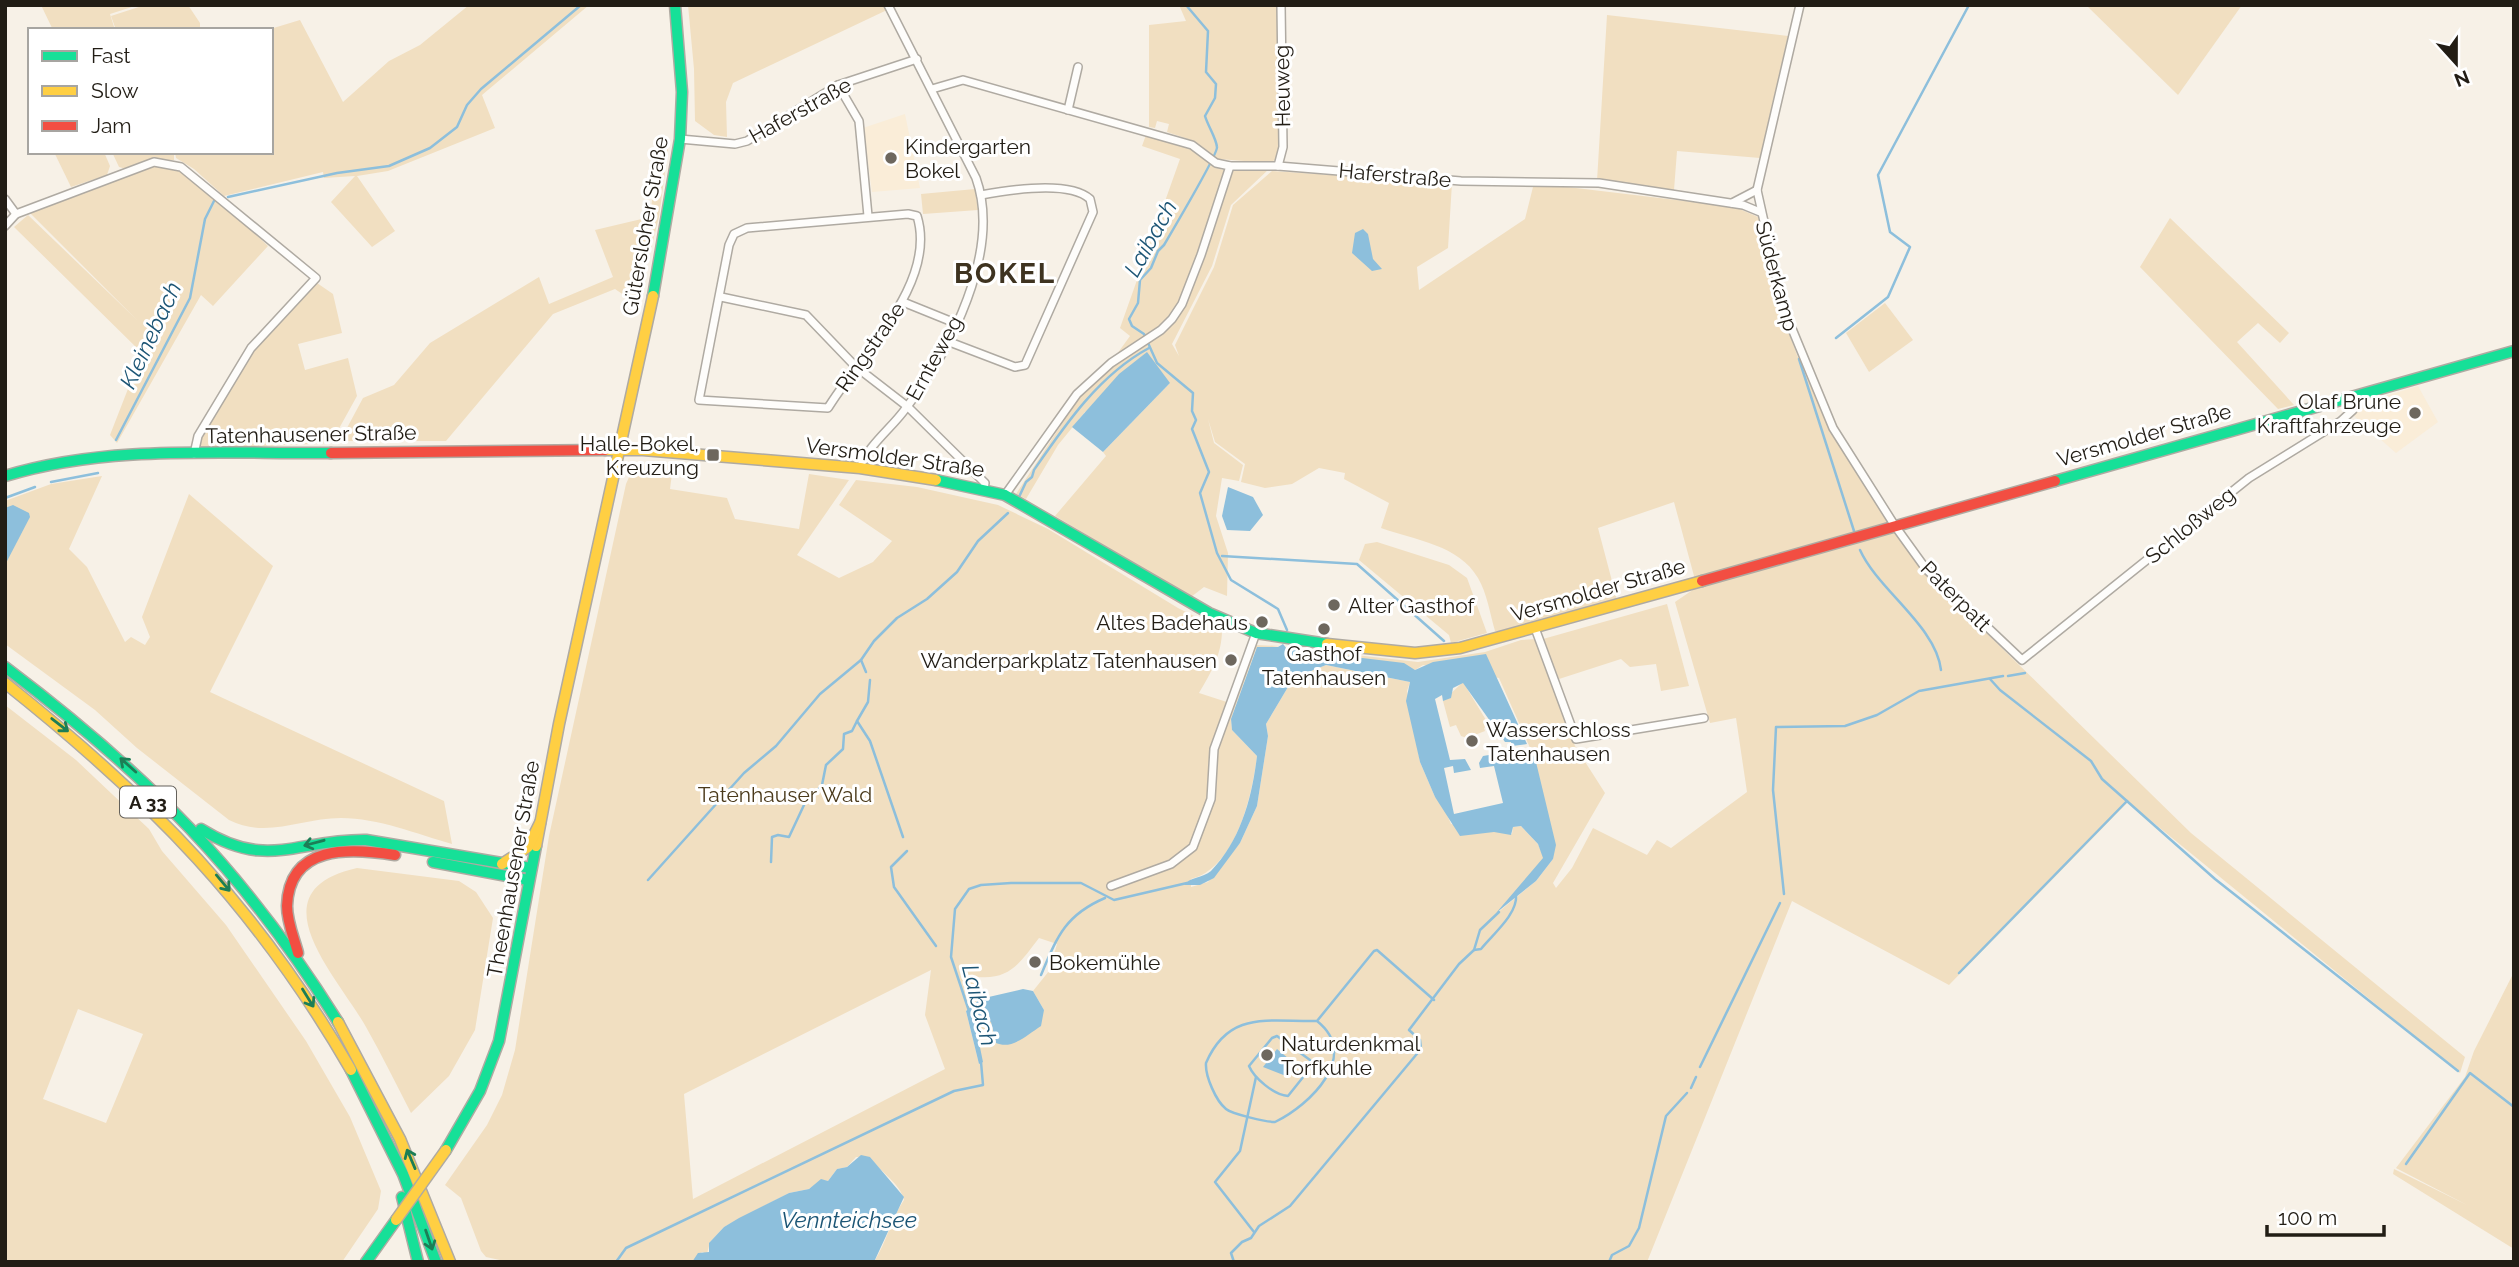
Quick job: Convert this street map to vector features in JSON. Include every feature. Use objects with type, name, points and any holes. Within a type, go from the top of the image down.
[{"type":"main road","name":"Gütersloher Straße","points":[[620,450],[656,285],[680,139],[682,70],[675,5]]},
{"type":"main road","name":"Versmolder Straße","points":[[620,450],[860,468],[984,489],[1005,495],[1209,613],[1256,633],[1310,642],[1415,653],[1461,648],[1535,628],[2514,352]]},
{"type":"main road","name":"Tatenhausener Straße","points":[[5,476],[78,459],[194,454],[620,450]]},
{"type":"main road","name":"Theenhausener Straße","points":[[366,1262],[446,1150],[481,1091],[499,1041],[509,998],[528,880],[620,450]]},
{"type":"main road","name":"A 33","points":[[5,667],[101,741],[177,812],[270,920],[340,1022],[391,1116],[424,1190],[450,1262]]},
{"type":"main road","name":"A 33","points":[[5,683],[124,779],[220,880],[270,942],[305,993],[384,1131],[436,1262]]},
{"type":"main road","points":[[177,812],[222,844],[239,851],[276,853],[343,838],[531,868]]},
{"type":"main road","points":[[502,864],[528,847],[540,823]]},
{"type":"main road","points":[[300,961],[288,919],[289,889],[304,866],[324,852],[361,849],[528,880]]},
{"type":"main road","points":[[384,1131],[418,1262]]},
{"type":"street","name":"Ernteweg","points":[[860,468],[908,407],[947,341],[973,285],[983,239],[981,195],[932,89],[888,5]]},
{"type":"street","name":"Heuweg","points":[[1278,166],[1283,146],[1280,5]]},
{"type":"street","name":"Süderkamp","points":[[1800,5],[1757,190],[1760,212],[1775,261],[1783,307],[1810,377],[1833,428],[1895,526]]},
{"type":"street","name":"Haferstraße","points":[[680,139],[735,144],[747,141],[838,85],[917,59]]},
{"type":"street","points":[[1068,110],[1078,67]]},
{"type":"street","name":"Haferstraße","points":[[932,89],[963,80],[1192,145],[1213,161],[1230,166],[1278,166],[1461,181],[1599,183],[1731,203],[1760,212]]},
{"type":"street","points":[[838,85],[859,121],[868,216]]},
{"type":"street","points":[[5,226],[16,214],[154,162],[181,167],[316,278],[251,348],[198,436],[194,454]]},
{"type":"street","points":[[1005,495],[1077,394],[1111,363],[1150,338],[1172,319],[1182,304],[1230,166]]},
{"type":"street","points":[[947,341],[1015,367],[1025,365],[1093,212],[1090,199],[1081,192],[1052,188],[1014,189],[981,195]]},
{"type":"street","points":[[1731,203],[1757,190]]},
{"type":"street","points":[[5,198],[16,214]]},
{"type":"street","name":"Ringstraße","points":[[868,216],[917,216],[920,234],[918,256],[903,302],[825,410],[699,400],[721,297],[730,239],[740,230],[868,216]]},
{"type":"street","points":[[721,297],[806,316],[855,366],[908,407],[982,477],[984,489]]},
{"type":"street","points":[[903,302],[955,323]]},
{"type":"street","name":"Schloßweg","points":[[2022,660],[2249,478],[2342,421],[2353,410],[2356,395]]},
{"type":"street","name":"Paterpatt","points":[[1895,526],[1926,569],[2022,660]]},
{"type":"street","points":[[1535,628],[1576,739],[1704,718]]},
{"type":"street","points":[[1111,886],[1171,864],[1193,847],[1211,799],[1214,749],[1256,633]]},
{"type":"shaded area","name":"Kindergarten Bokel","points":[[905,114],[920,188],[872,192],[863,128]]},
{"type":"shaded area","points":[[2418,386],[2438,422],[2396,453],[2353,415],[2359,404]]},
{"type":"green space","points":[[41,5],[138,5],[110,14],[114,28],[52,28]]},
{"type":"green space","points":[[145,5],[188,5],[200,23],[200,28],[115,28],[111,16]]},
{"type":"green space","points":[[469,5],[589,5],[482,95],[495,128],[388,171],[357,176],[395,231],[372,247],[331,202],[355,176],[324,178],[323,172],[224,196],[194,169],[176,158],[175,154],[273,154],[273,28],[300,20],[343,102],[389,61],[420,45]]},
{"type":"green space","points":[[688,5],[884,5],[887,10],[733,83],[726,102],[727,137],[714,135],[695,121],[694,69]]},
{"type":"green space","points":[[1179,5],[1278,5],[1280,146],[1278,158],[1270,163],[1218,159],[1194,141],[1167,132],[1169,124],[1157,121],[1155,128],[1149,127],[1149,25],[1186,21]]},
{"type":"green space","points":[[2086,5],[2242,5],[2178,95]]},
{"type":"green space","points":[[1607,15],[1788,36],[1760,158],[1677,151],[1674,190],[1597,181]]},
{"type":"green space","name":"Tatenhauser Wald","points":[[1146,135],[1189,148],[1222,170],[1269,169],[1231,205],[1212,266],[1172,344],[1179,356],[1175,345],[1214,267],[1233,205],[1272,171],[1452,183],[1448,248],[1417,267],[1419,290],[1525,219],[1534,183],[1735,207],[1758,217],[1774,263],[1779,306],[1830,430],[1887,519],[1885,524],[1896,534],[1924,572],[2191,833],[2465,1057],[2460,1073],[2128,802],[1949,985],[1792,901],[1647,1262],[874,1262],[904,1200],[899,1188],[870,1157],[856,1157],[847,1167],[837,1169],[828,1181],[821,1180],[809,1189],[789,1193],[724,1227],[710,1242],[707,1254],[702,1252],[692,1262],[509,1262],[486,1257],[481,1251],[461,1198],[445,1185],[487,1125],[502,1095],[515,1050],[549,836],[626,484],[630,475],[642,465],[673,465],[670,489],[727,498],[735,519],[799,529],[809,474],[849,480],[797,555],[839,578],[873,562],[892,541],[839,505],[856,480],[917,487],[998,505],[1048,529],[1178,608],[1222,630],[1218,655],[1199,693],[1233,704],[1255,645],[1280,646],[1256,649],[1231,719],[1232,730],[1257,756],[1246,810],[1220,861],[1207,872],[1191,879],[1191,887],[1208,882],[1240,843],[1257,806],[1268,736],[1266,724],[1288,687],[1301,675],[1326,665],[1410,682],[1407,691],[1420,762],[1435,797],[1444,808],[1451,824],[1512,834],[1513,827],[1521,826],[1538,844],[1544,858],[1497,913],[1536,881],[1553,859],[1535,759],[1499,678],[1423,665],[1415,670],[1285,647],[1418,662],[1485,652],[1521,640],[1536,639],[1575,746],[1605,793],[1553,883],[1556,888],[1572,868],[1593,828],[1647,855],[1657,840],[1671,848],[1747,792],[1736,718],[1710,723],[1675,602],[1697,587],[1674,502],[1598,528],[1617,600],[1495,631],[1484,590],[1470,567],[1460,558],[1435,545],[1381,528],[1389,503],[1344,479],[1345,473],[1319,468],[1292,484],[1265,488],[1241,482],[1245,464],[1215,442],[1208,419],[1214,443],[1243,465],[1239,481],[1222,478],[1216,516],[1228,553],[1227,596],[1204,587],[1191,597],[1055,516],[1106,456],[1103,452],[1170,383],[1085,412],[1058,445],[1026,499],[1016,494],[1080,396],[1120,360],[1117,354],[1130,336],[1120,328],[1180,159],[1142,146]],"holes":[[[1039,938],[1057,944],[1049,971],[1033,991],[1044,1010],[996,1043],[991,1022],[987,1019],[975,1023],[979,1064],[966,1011],[980,999],[978,977],[1007,972]],[[931,970],[925,1015],[945,1069],[693,1199],[684,1094]]]},
{"type":"green space","points":[[659,142],[669,142],[659,217],[637,304],[615,289],[553,314],[446,441],[340,441],[363,398],[394,385],[430,343],[539,277],[549,304],[613,277],[595,230],[650,217]]},
{"type":"green space","points":[[55,154],[105,154],[110,166],[107,175],[71,187]]},
{"type":"green space","points":[[113,154],[174,154],[174,160],[138,167],[119,167]]},
{"type":"green space","points":[[152,166],[179,168],[213,194],[268,246],[213,306],[201,295],[117,443],[110,435],[142,353],[14,227],[28,215],[137,320],[29,212]]},
{"type":"green space","points":[[975,189],[978,210],[923,214],[921,194]]},
{"type":"green space","points":[[2170,218],[2289,333],[2280,343],[2258,323],[2237,342],[2294,405],[2278,409],[2140,267]]},
{"type":"green space","points":[[317,283],[333,294],[342,333],[298,344],[305,370],[348,358],[357,396],[331,443],[202,449],[198,441],[254,350]]},
{"type":"green space","points":[[1885,303],[1913,340],[1869,372],[1846,333]]},
{"type":"green space","points":[[102,476],[69,549],[87,567],[125,642],[131,637],[145,645],[150,637],[142,617],[189,494],[273,566],[210,692],[444,801],[452,844],[397,827],[355,819],[326,819],[271,828],[257,828],[229,820],[137,748],[95,710],[5,644],[5,501],[51,484]]},
{"type":"green space","points":[[1377,542],[1449,565],[1467,578],[1487,633],[1451,643],[1449,635],[1359,560],[1365,544]]},
{"type":"green space","points":[[1667,604],[1689,686],[1661,691],[1656,664],[1630,667],[1621,659],[1559,679],[1543,639]]},
{"type":"green space","points":[[1463,682],[1489,725],[1484,728],[1485,731],[1467,738],[1461,736],[1456,725],[1450,727],[1443,701]]},
{"type":"green space","points":[[5,705],[76,760],[149,829],[162,851],[226,925],[306,1041],[350,1117],[381,1191],[378,1209],[342,1262],[5,1262]],"holes":[[[78,1009],[143,1034],[106,1123],[43,1099]]]},
{"type":"green space","points":[[357,868],[459,881],[476,892],[493,918],[475,1030],[449,1076],[411,1113],[366,1027],[323,960],[312,937],[306,915],[310,895],[326,879]]},
{"type":"green space","points":[[2514,972],[2514,1249],[2393,1174],[2394,1169],[2467,1205],[2396,1168],[2465,1077],[2474,1051]]},
{"type":"water","points":[[1363,229],[1368,234],[1373,259],[1382,269],[1372,271],[1352,253],[1355,233]]},
{"type":"water","points":[[1147,352],[1170,383],[1103,452],[1072,427],[1119,374]]},
{"type":"water","points":[[1228,487],[1253,497],[1263,515],[1250,531],[1227,530],[1222,516]]},
{"type":"water","points":[[13,505],[29,513],[30,517],[5,565],[5,508]]},
{"type":"water","points":[[1283,644],[1287,649],[1404,663],[1415,670],[1433,662],[1486,654],[1527,744],[1512,746],[1511,742],[1505,742],[1463,683],[1453,688],[1451,698],[1443,701],[1442,695],[1435,699],[1450,760],[1465,759],[1471,770],[1454,773],[1453,766],[1444,768],[1454,814],[1503,803],[1494,766],[1480,768],[1479,763],[1483,756],[1501,753],[1503,758],[1513,756],[1513,752],[1528,750],[1535,758],[1556,845],[1553,859],[1536,881],[1496,913],[1543,858],[1538,844],[1521,826],[1513,827],[1511,835],[1494,832],[1460,836],[1435,797],[1420,762],[1406,701],[1410,682],[1326,665],[1301,675],[1288,687],[1266,724],[1268,736],[1257,806],[1240,843],[1214,878],[1200,885],[1184,885],[1189,880],[1211,871],[1237,832],[1252,787],[1257,756],[1232,730],[1231,719],[1257,647],[1278,647]]},
{"type":"water","points":[[1023,989],[1033,991],[1044,1010],[1041,1026],[1019,1040],[1002,1045],[996,1043],[991,1022],[987,1019],[975,1023],[983,1062],[979,1064],[966,1011],[980,999]]},
{"type":"water","points":[[1277,1049],[1294,1063],[1286,1076],[1263,1067]]},
{"type":"water","name":"Vennteichsee","points":[[861,1155],[870,1157],[904,1197],[874,1262],[692,1262],[698,1253],[709,1252],[709,1243],[724,1227],[789,1193],[809,1189],[821,1179],[828,1181],[837,1169],[847,1167]]},
{"type":"waterway","name":"Kleinebach","points":[[228,197],[337,173],[389,166],[430,148],[457,127],[467,105],[481,89],[581,5]]},
{"type":"waterway","name":"Laibach","points":[[1186,5],[1208,31],[1206,72],[1216,84],[1215,98],[1205,116],[1217,147],[1203,178],[1158,251],[1151,268],[1140,280],[1138,303],[1129,319],[1132,326],[1144,334],[1157,363],[1193,393],[1192,411],[1196,420],[1192,429],[1209,472],[1200,493],[1217,553],[1231,580],[1278,609],[1287,630]]},
{"type":"waterway","points":[[1836,338],[1888,297],[1910,247],[1890,232],[1878,175],[1969,5]]},
{"type":"waterway","name":"Kleinebach","points":[[116,440],[190,298],[205,219],[214,201]]},
{"type":"waterway","points":[[1019,497],[1034,470],[1084,402],[1114,372],[1149,348]]},
{"type":"waterway","points":[[1799,359],[1854,531]]},
{"type":"waterway","name":"Kleinebach","points":[[51,482],[98,473]]},
{"type":"waterway","name":"Kleinebach","points":[[5,498],[35,487]]},
{"type":"waterway","points":[[866,672],[861,660],[874,641],[897,618],[927,599],[957,572],[978,541],[1008,513]]},
{"type":"waterway","points":[[1860,550],[1868,565],[1929,638],[1941,670]]},
{"type":"waterway","name":"Laibach","points":[[1222,556],[1357,564],[1444,641]]},
{"type":"waterway","points":[[648,880],[744,773],[776,746],[820,694],[861,660]]},
{"type":"waterway","points":[[2008,676],[2025,673]]},
{"type":"waterway","points":[[1784,894],[1773,790],[1776,727],[1845,726],[1877,715],[1919,691],[2003,676]]},
{"type":"waterway","points":[[1990,679],[2000,690],[2091,761],[2102,779],[2215,879],[2458,1071]]},
{"type":"waterway","points":[[870,680],[868,702],[857,721],[870,741],[903,837]]},
{"type":"waterway","points":[[771,862],[772,837],[789,837],[804,805],[822,785],[826,765],[843,749],[844,734],[852,731],[857,721]]},
{"type":"waterway","points":[[1959,973],[2127,801]]},
{"type":"waterway","points":[[907,851],[891,867],[894,887],[936,946]]},
{"type":"waterway","name":"Laibach","points":[[969,1011],[951,957],[955,909],[969,889],[981,885],[1011,883],[1081,883],[1114,900],[1187,883]]},
{"type":"waterway","name":"Laibach","points":[[1474,950],[1481,949],[1503,924],[1513,909],[1516,895]]},
{"type":"waterway","points":[[1041,975],[1052,949],[1071,920],[1105,898]]},
{"type":"waterway","points":[[1700,1067],[1780,903]]},
{"type":"waterway","name":"Laibach","points":[[1234,1262],[1231,1253],[1242,1242],[1251,1238],[1259,1226],[1290,1206],[1421,1049],[1420,1040],[1409,1030],[1459,964],[1474,950],[1480,930],[1499,912]]},
{"type":"waterway","points":[[1317,1021],[1329,1035],[1334,1049],[1332,1064],[1326,1078],[1303,1104],[1275,1122],[1235,1113],[1222,1105],[1209,1081],[1206,1063],[1215,1046],[1226,1034],[1252,1022],[1317,1021],[1374,951],[1377,950],[1434,1000]]},
{"type":"waterway","points":[[1277,1036],[1310,1060],[1312,1066],[1288,1096],[1265,1085],[1249,1066],[1272,1038],[1277,1036]]},
{"type":"waterway","name":"Laibach","points":[[616,1262],[626,1248],[954,1091],[983,1085],[981,1062]]},
{"type":"waterway","points":[[2406,1164],[2470,1073],[2514,1107]]},
{"type":"waterway","points":[[1254,1232],[1215,1182],[1240,1151],[1256,1077]]},
{"type":"waterway","points":[[1691,1088],[1696,1077]]},
{"type":"waterway","points":[[1609,1262],[1612,1255],[1629,1246],[1639,1228],[1666,1116],[1687,1093]]},
{"type":"traffic: fast","points":[[653,296],[680,139],[682,92],[675,5]]},
{"type":"traffic: fast","points":[[2055,481],[2514,351]]},
{"type":"traffic: fast","points":[[5,476],[44,466],[126,455],[208,452],[331,453]]},
{"type":"traffic: fast","points":[[936,480],[1005,495],[1209,613],[1256,633],[1327,644]]},
{"type":"traffic: fast","points":[[5,667],[104,746],[190,828],[266,918],[338,1022]]},
{"type":"traffic: fast","points":[[201,829],[224,841],[264,851],[366,840],[531,868]]},
{"type":"traffic: fast","points":[[446,1150],[480,1091],[499,1041],[536,846]]},
{"type":"traffic: fast","points":[[433,862],[528,880]]},
{"type":"traffic: fast","points":[[351,1070],[403,1174],[436,1262]]},
{"type":"traffic: fast","points":[[402,1197],[418,1262]]},
{"type":"traffic: fast","points":[[366,1262],[396,1220]]},
{"type":"traffic: slow","points":[[536,846],[559,724],[653,296]]},
{"type":"traffic: slow","points":[[605,450],[643,450],[860,468],[936,480]]},
{"type":"traffic: slow","points":[[1327,644],[1415,653],[1460,648],[1702,581]]},
{"type":"traffic: slow","points":[[5,683],[107,769],[154,813],[197,859],[278,957],[351,1070]]},
{"type":"traffic: slow","points":[[502,864],[528,847],[540,823]]},
{"type":"traffic: slow","points":[[338,1022],[400,1139],[450,1262]]},
{"type":"traffic: slow","points":[[396,1220],[446,1150]]},
{"type":"traffic: jam","points":[[331,453],[605,450]]},
{"type":"traffic: jam","points":[[1702,581],[2055,481]]},
{"type":"traffic: jam","points":[[298,953],[289,924],[287,906],[290,886],[298,871],[310,861],[342,852],[395,855]]},
{"type":"place","name":"Kindergarten Bokel","points":[[891,158]]},
{"type":"place","name":"Olaf Brune Kraftfahrzeuge","points":[[2415,413]]},
{"type":"place","name":"Halle-Bokel, Kreuzung","points":[[713,455]]},
{"type":"place","name":"Alter Gasthof","points":[[1334,605]]},
{"type":"place","name":"Altes Badehaus","points":[[1262,622]]},
{"type":"place","name":"Gasthof Tatenhausen","points":[[1324,629]]},
{"type":"place","name":"Wanderparkplatz Tatenhausen","points":[[1231,660]]},
{"type":"place","name":"Wasserschloss Tatenhausen","points":[[1472,741]]},
{"type":"place","name":"Bokemühle","points":[[1035,962]]},
{"type":"place","name":"Naturdenkmal Torfkuhle","points":[[1267,1055]]},
{"type":"district","name":"BOKEL","points":[[1005,273]]}]
